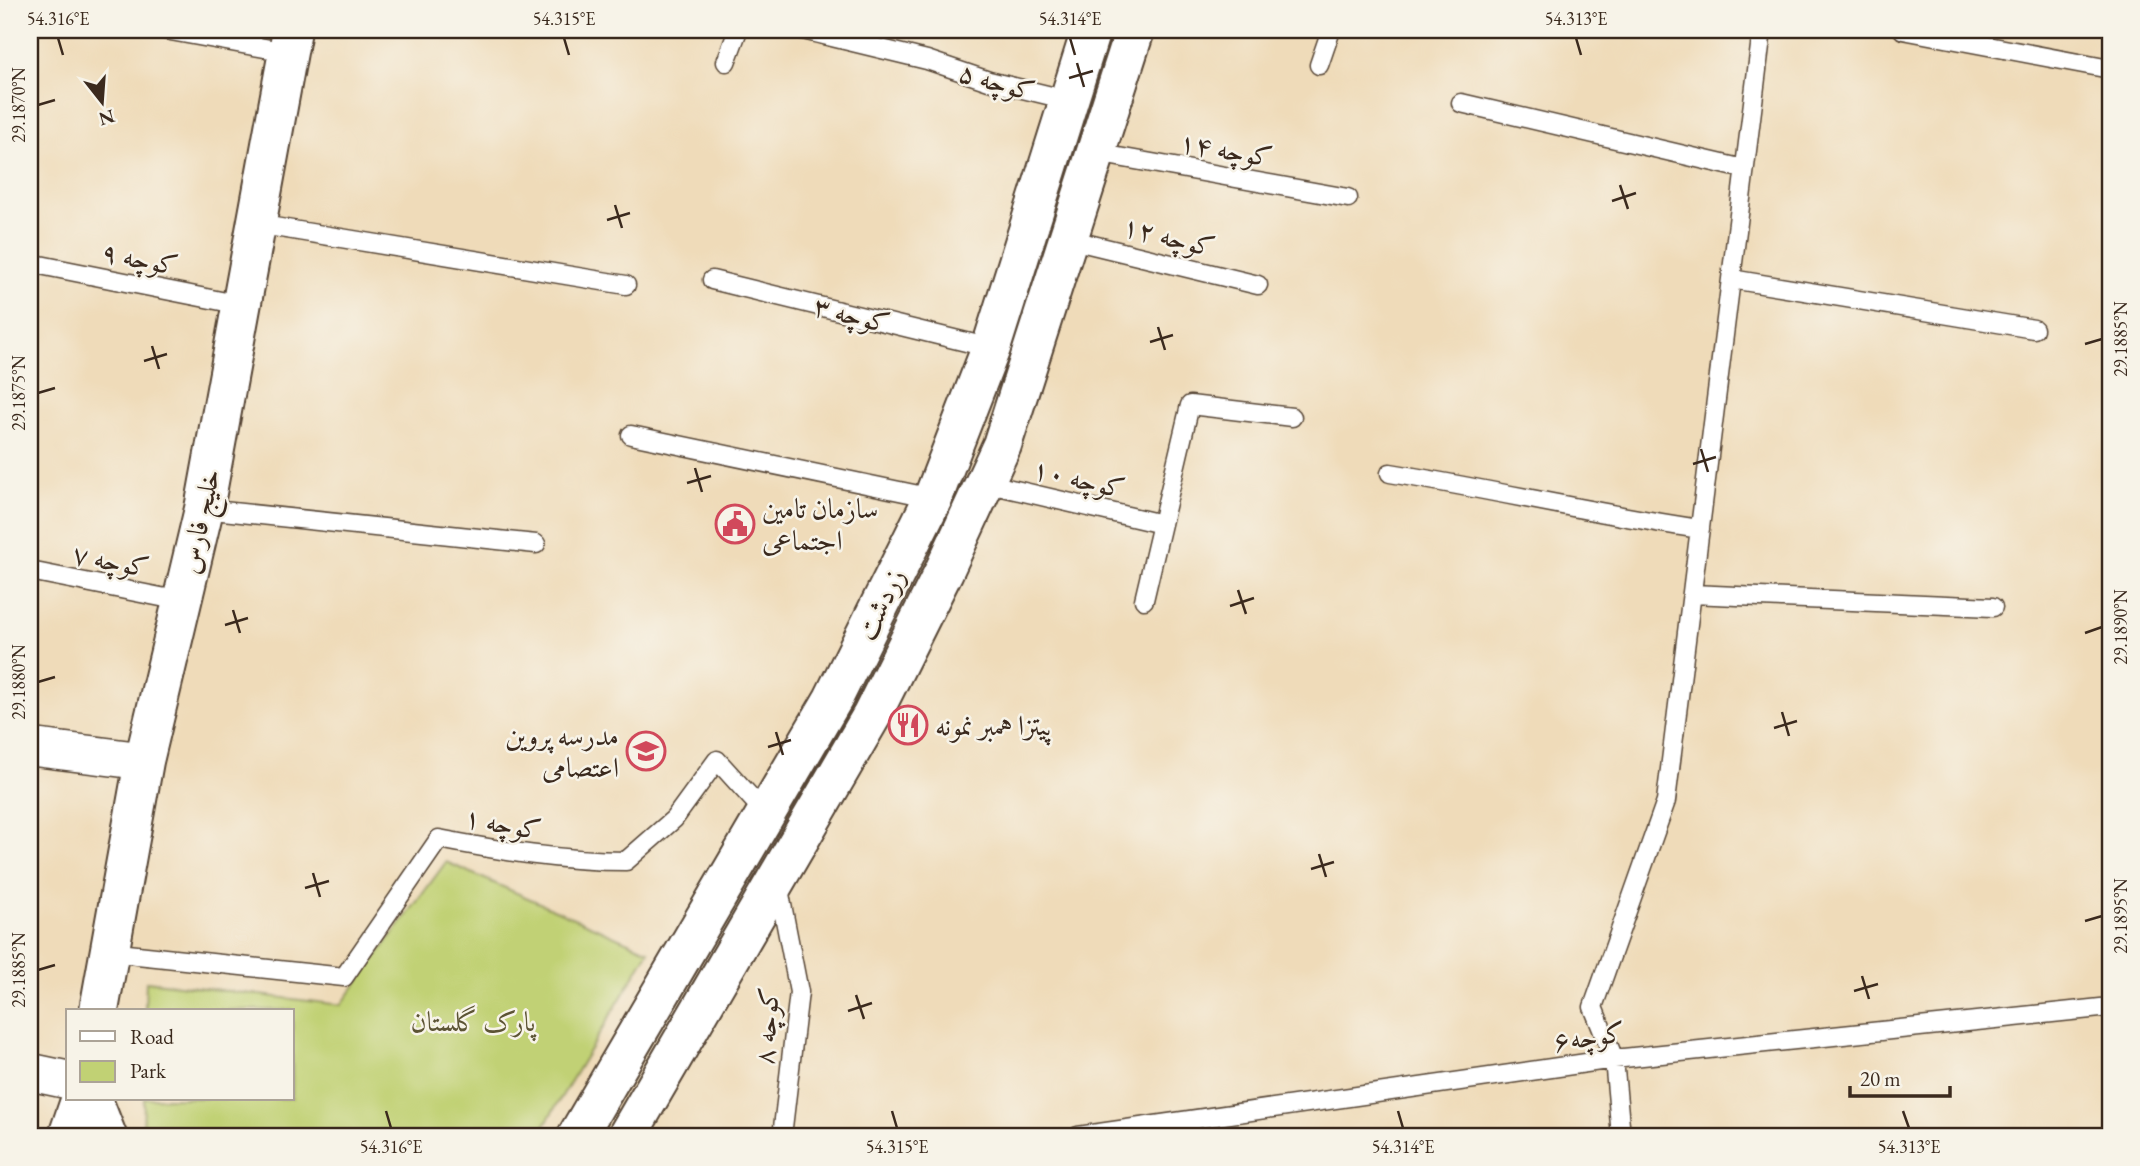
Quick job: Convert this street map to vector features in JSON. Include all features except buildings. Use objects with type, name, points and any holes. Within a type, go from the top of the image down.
[{"type":"street","name":"زردشت","points":[[578,1136],[833,699],[933,498],[991,348],[1091,30]]},
{"type":"street","name":"زردشت","points":[[627,1136],[872,715],[944,572],[985,483],[1002,445],[1135,30]]},
{"type":"street","name":"خلیج فارس","points":[[99,1009],[144,761],[204,509],[289,41]]},
{"type":"street","points":[[30,747],[144,761]]},
{"type":"street","points":[[30,1072],[66,1080]]},
{"type":"street","points":[[68,1136],[80,1100]]},
{"type":"street","points":[[93,1100],[107,1136]]},
{"type":"lane","points":[[165,30],[289,41]]},
{"type":"lane","points":[[726,62],[738,30]]},
{"type":"lane","name":"کوچه ۵","points":[[803,30],[927,60],[989,81],[1069,100]]},
{"type":"lane","points":[[1319,65],[1331,30]]},
{"type":"lane","points":[[1621,1136],[1614,1059],[1594,1007],[1666,802],[1762,30]]},
{"type":"lane","points":[[1903,30],[2110,69]]},
{"type":"lane","points":[[1461,103],[1744,169]]},
{"type":"lane","name":"کوچه ۱۴","points":[[1096,153],[1348,198]]},
{"type":"lane","points":[[256,224],[626,285]]},
{"type":"lane","name":"کوچه ۱۲","points":[[1068,239],[1258,285]]},
{"type":"lane","name":"کوچه ۹","points":[[30,262],[241,305]]},
{"type":"lane","points":[[1731,279],[2034,329]]},
{"type":"lane","name":"کوچه ۳","points":[[712,280],[991,348]]},
{"type":"lane","points":[[1144,600],[1190,405],[1292,417]]},
{"type":"lane","points":[[631,435],[933,498]]},
{"type":"lane","points":[[1390,473],[1461,484],[1619,518],[1700,529]]},
{"type":"lane","name":"کوچه ۱۰","points":[[985,483],[1163,524]]},
{"type":"lane","points":[[204,509],[536,544]]},
{"type":"lane","name":"کوچه ۷","points":[[30,571],[181,601]]},
{"type":"lane","points":[[1692,594],[1993,607]]},
{"type":"lane","name":"کوچه ۱","points":[[109,953],[344,977],[439,839],[531,856],[580,861],[626,861],[674,819],[717,760],[766,814]]},
{"type":"lane","name":"کوچه ۸","points":[[777,878],[799,992],[782,1136]]},
{"type":"lane","name":"کوچه۶","points":[[1078,1136],[1614,1059],[2110,1007]]},
{"type":"green space","name":"پارک گلستان","points":[[446,862],[649,951],[538,1136],[143,1136],[144,1100],[294,1100],[294,1009],[145,1009],[146,981],[341,1005]]},
{"type":"place","name":"سازمان تامین اجتماعی","points":[[735,524]]},
{"type":"place","name":"پیتزا همبر نمونه","points":[[908,725]]},
{"type":"place","name":"مدرسه پروین اعتصامی","points":[[646,751]]}]
